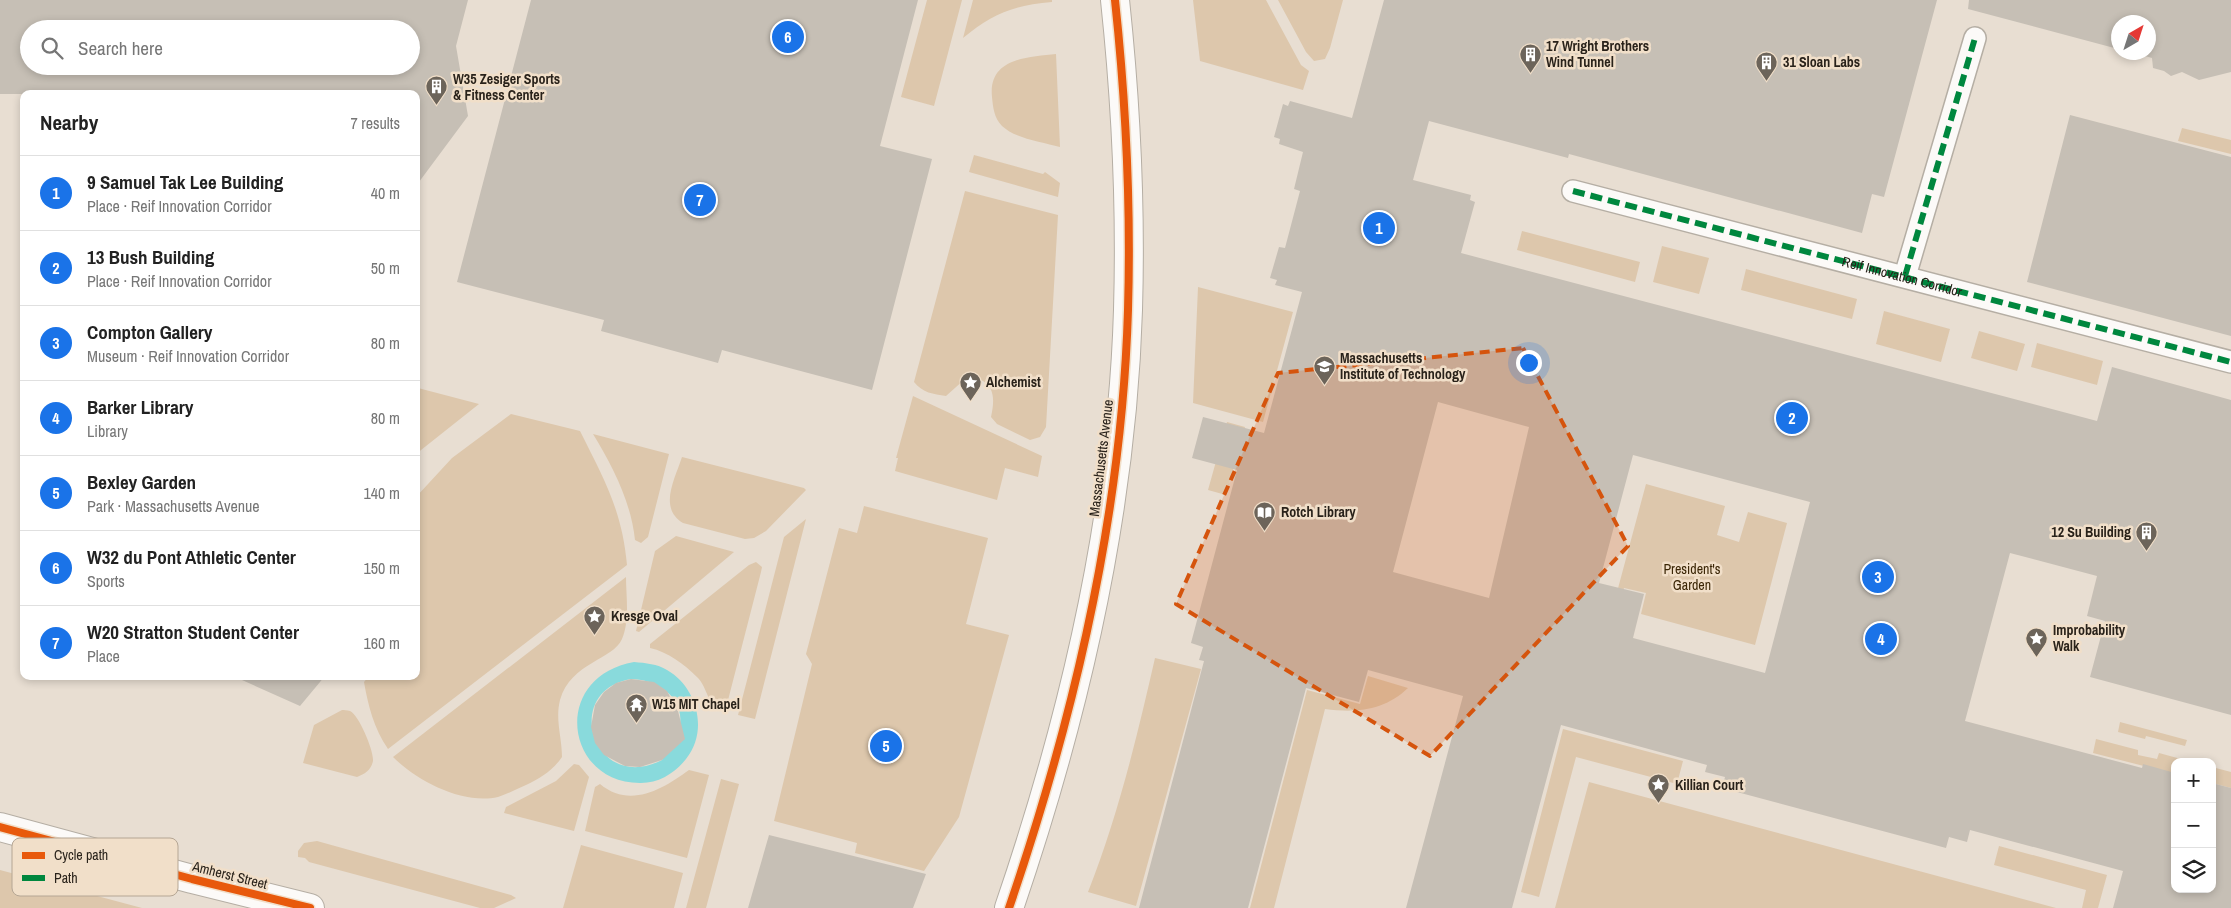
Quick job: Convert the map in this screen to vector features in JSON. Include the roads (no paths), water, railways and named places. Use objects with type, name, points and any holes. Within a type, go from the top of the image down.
[{"type":"main road","name":"Massachusetts Avenue","points":[[1008,908],[1042,808],[1065,725],[1101,552],[1112,481],[1122,395],[1128,302],[1128,175],[1123,76],[1115,0]]},
{"type":"main road","name":"Amherst Street","points":[[0,827],[41,838]]},
{"type":"main road","name":"Amherst Street","points":[[178,875],[310,908]]},
{"type":"street","points":[[1905,276],[1975,38]]},
{"type":"street","name":"Reif Innovation Corridor","points":[[1573,191],[2231,362]]},
{"type":"water","points":[[634,662],[647,663],[667,670],[686,687],[696,710],[697,736],[693,748],[686,759],[672,773],[648,783],[615,779],[596,767],[583,749],[578,729],[579,707],[589,687],[607,672]],"holes":[[[631,679],[658,686],[673,697],[680,714],[680,724],[675,738],[662,760],[638,767],[618,764],[604,753],[594,737],[592,719],[596,702],[609,687]]]},
{"type":"place","name":"W32 du Pont Athletic Center","points":[[788,37]]},
{"type":"place","name":"17 Wright Brothers Wind Tunnel","points":[[1530,73]]},
{"type":"place","name":"31 Sloan Labs","points":[[1767,81]]},
{"type":"place","name":"W35 Zesiger Sports & Fitness Center","points":[[437,106]]},
{"type":"place","name":"W20 Stratton Student Center","points":[[700,200]]},
{"type":"place","name":"9 Samuel Tak Lee Building","points":[[1379,228]]},
{"type":"place","name":"Massachusetts Institute of Technology","points":[[1324,385]]},
{"type":"place","name":"Alchemist","points":[[970,401]]},
{"type":"place","name":"13 Bush Building","points":[[1792,418]]},
{"type":"place","name":"Rotch Library","points":[[1265,531]]},
{"type":"place","name":"12 Su Building","points":[[2147,551]]},
{"type":"place","name":"Compton Gallery","points":[[1878,577]]},
{"type":"place","name":"Kresge Oval","points":[[595,635]]},
{"type":"place","name":"Barker Library","points":[[1881,639]]},
{"type":"place","name":"Improbability Walk","points":[[2037,657]]},
{"type":"place","name":"W15 MIT Chapel","points":[[636,723]]},
{"type":"place","name":"Bexley Garden","points":[[886,746]]},
{"type":"place","name":"Killian Court","points":[[1659,804]]},
{"type":"park label","name":"President's Garden","points":[[1692,578]]}]
